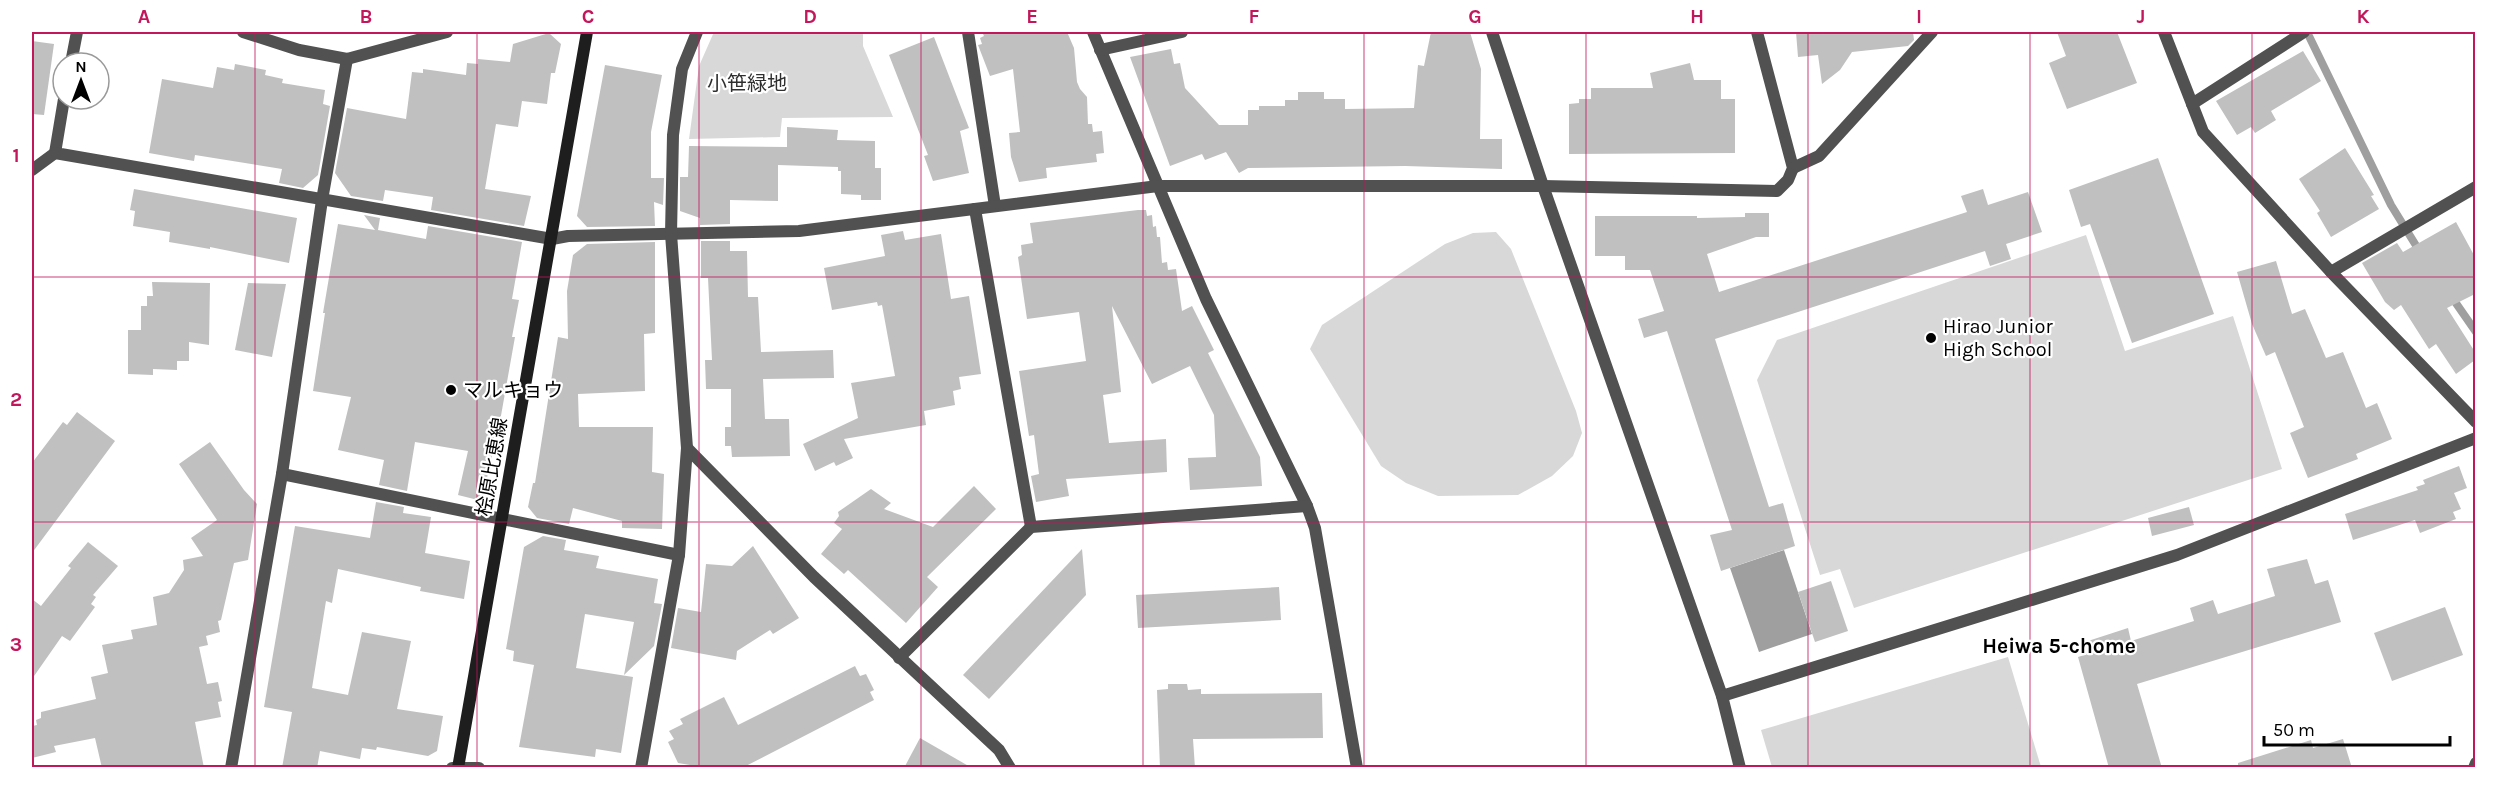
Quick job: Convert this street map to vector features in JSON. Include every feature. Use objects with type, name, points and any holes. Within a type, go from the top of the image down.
[{"type":"main road","name":"桧原比恵線","points":[[456,767],[552,239],[587,32]]},
{"type":"street","points":[[73,51],[77,32]]},
{"type":"street","points":[[243,32],[299,50],[347,59],[447,32]]},
{"type":"street","points":[[641,768],[679,555],[687,448],[671,234],[673,135],[682,69],[697,32]]},
{"type":"street","points":[[968,32],[995,206]]},
{"type":"street","points":[[1093,32],[1206,299],[1307,506],[1315,528],[1357,768]]},
{"type":"street","points":[[1100,50],[1182,32]]},
{"type":"street","points":[[1492,32],[1543,186],[1722,696],[1740,768]]},
{"type":"street","points":[[55,153],[552,239],[568,236],[799,231],[1158,186],[1543,186],[1777,190],[1788,180],[1793,168],[1756,32]]},
{"type":"street","points":[[1793,168],[1819,156],[1932,32]]},
{"type":"street","points":[[2164,32],[2203,132],[2331,272],[2475,422]]},
{"type":"street","points":[[2192,104],[2304,32]]},
{"type":"street","points":[[231,768],[282,474],[322,200],[347,59]]},
{"type":"street","points":[[32,170],[55,153],[62,111]]},
{"type":"street","points":[[2331,272],[2475,187]]},
{"type":"street","points":[[975,209],[1031,527]]},
{"type":"street","points":[[1722,696],[2177,555],[2475,438]]},
{"type":"street","points":[[687,448],[814,577],[999,750],[1010,768]]},
{"type":"street","points":[[282,474],[502,517],[679,555]]},
{"type":"street","points":[[899,658],[1031,527],[1307,506]]},
{"type":"street","points":[[456,767],[479,768]]},
{"type":"green space","name":"小笹緑地","points":[[714,32],[863,32],[863,46],[893,117],[782,118],[780,137],[689,139],[699,66]]},
{"type":"green space","points":[[1496,232],[1511,249],[1576,411],[1582,433],[1573,456],[1552,476],[1518,495],[1438,496],[1406,483],[1381,466],[1310,349],[1322,325],[1445,244],[1473,233]]},
{"type":"green space","points":[[2086,235],[2125,351],[2233,316],[2282,469],[1854,608],[1840,569],[1820,575],[1757,380],[1777,340]]},
{"type":"green space","points":[[2008,657],[2041,767],[1772,767],[1761,730]]},
{"type":"shaded area","points":[[1784,550],[1812,634],[1759,652],[1730,568]]},
{"type":"building","points":[[982,32],[1067,32],[1074,48],[1077,82],[1087,97],[1088,124],[1092,124],[1093,132],[1102,131],[1104,153],[1096,154],[1097,162],[1046,168],[1047,178],[1019,182],[1011,157],[1009,133],[1020,132],[1013,69],[990,76],[978,45],[982,44],[980,38],[984,36]]},
{"type":"building","points":[[1431,32],[1470,32],[1481,69],[1480,139],[1502,139],[1502,169],[1405,166],[1248,168],[1239,173],[1226,152],[1205,160],[1202,154],[1170,166],[1130,57],[1171,49],[1174,64],[1180,63],[1185,88],[1219,125],[1248,125],[1248,110],[1259,110],[1259,106],[1285,106],[1285,100],[1298,100],[1298,92],[1324,92],[1324,99],[1345,99],[1345,109],[1414,108],[1418,65],[1424,66]]},
{"type":"building","points":[[1796,32],[1913,32],[1914,40],[1908,46],[1852,52],[1840,70],[1822,84],[1818,55],[1798,57]]},
{"type":"building","points":[[2057,32],[2117,32],[2137,83],[2067,109],[2049,63],[2066,56]]},
{"type":"building","points":[[549,33],[561,44],[555,73],[551,73],[547,104],[522,101],[518,127],[496,124],[485,189],[531,196],[524,226],[431,210],[433,197],[385,190],[383,201],[351,196],[335,173],[347,108],[406,119],[412,72],[423,73],[423,69],[466,75],[467,63],[478,64],[478,59],[510,62],[513,44]]},
{"type":"building","points":[[934,37],[969,128],[960,131],[969,173],[933,181],[924,156],[928,155],[889,55]]},
{"type":"building","points":[[32,41],[54,44],[53,51],[51,51],[44,115],[32,114]]},
{"type":"building","points":[[2303,51],[2321,81],[2271,111],[2276,120],[2255,133],[2251,127],[2237,135],[2216,101]]},
{"type":"building","points":[[1690,63],[1694,80],[1721,80],[1721,99],[1735,99],[1735,153],[1569,154],[1569,104],[1579,103],[1579,99],[1591,99],[1591,88],[1653,88],[1650,73]]},
{"type":"building","points":[[235,64],[266,70],[265,75],[283,79],[282,83],[325,90],[323,104],[330,106],[318,175],[303,188],[279,183],[282,169],[195,155],[194,161],[149,153],[162,79],[213,88],[217,67],[234,70]]},
{"type":"building","points":[[605,65],[662,75],[651,132],[651,178],[664,178],[663,205],[654,202],[655,226],[587,227],[577,216]]},
{"type":"building","points":[[787,127],[838,130],[837,140],[875,141],[875,168],[881,168],[881,200],[861,200],[861,195],[841,194],[841,171],[838,171],[838,167],[778,165],[778,201],[730,200],[730,224],[700,225],[700,218],[680,211],[680,177],[688,177],[689,146],[787,147]]},
{"type":"building","points":[[2345,148],[2374,195],[2371,196],[2379,209],[2331,237],[2317,213],[2320,211],[2299,179]]},
{"type":"building","points":[[2158,158],[2214,314],[2132,343],[2090,224],[2081,227],[2069,190]]},
{"type":"building","points":[[134,189],[297,218],[289,263],[210,247],[210,249],[169,242],[170,232],[133,226],[135,211],[130,210]]},
{"type":"building","points":[[1983,189],[1988,205],[2028,192],[2042,232],[2006,244],[2011,259],[1990,266],[1985,251],[1715,339],[1769,507],[1783,503],[1795,546],[1721,571],[1710,535],[1732,530],[1667,331],[1644,338],[1638,319],[1664,311],[1650,270],[1625,270],[1625,256],[1595,256],[1595,216],[1697,216],[1697,218],[1745,217],[1745,213],[1769,213],[1769,237],[1756,237],[1707,254],[1719,292],[1967,212],[1961,196]]},
{"type":"building","points":[[1146,210],[1147,216],[1152,215],[1153,227],[1156,226],[1157,237],[1160,237],[1162,263],[1167,262],[1168,270],[1176,269],[1182,311],[1192,306],[1214,350],[1208,353],[1260,457],[1262,486],[1190,490],[1188,458],[1216,457],[1214,415],[1190,366],[1152,384],[1112,306],[1121,392],[1103,395],[1109,443],[1166,439],[1167,472],[1066,479],[1069,496],[1036,502],[1031,476],[1039,474],[1034,435],[1029,436],[1019,371],[1086,361],[1079,312],[1027,319],[1018,257],[1022,255],[1021,245],[1033,243],[1030,223]]},
{"type":"building","points":[[364,215],[380,218],[378,230],[426,239],[428,226],[522,242],[512,299],[519,300],[512,337],[515,337],[494,455],[492,455],[482,501],[458,495],[468,451],[415,442],[407,491],[379,485],[384,460],[338,450],[351,397],[313,391],[338,224],[375,230]]},
{"type":"building","points":[[2456,222],[2475,257],[2475,294],[2447,308],[2475,352],[2475,360],[2456,374],[2436,344],[2429,349],[2401,305],[2394,310],[2385,302],[2362,263],[2397,243],[2403,252]]},
{"type":"building","points":[[903,231],[905,240],[941,234],[951,299],[969,296],[981,374],[959,377],[961,389],[953,391],[955,405],[924,411],[926,425],[844,439],[853,458],[836,466],[834,462],[815,471],[803,444],[858,418],[851,383],[895,376],[882,305],[878,306],[877,302],[832,310],[824,268],[885,256],[881,235]]},
{"type":"building","points":[[701,241],[730,241],[730,251],[747,251],[748,297],[758,297],[761,352],[833,350],[834,378],[763,379],[765,419],[789,419],[790,456],[732,457],[731,446],[725,446],[725,427],[731,427],[731,389],[706,389],[705,360],[712,360],[708,278],[701,278]]},
{"type":"building","points":[[655,242],[655,333],[644,334],[645,391],[578,394],[579,427],[653,427],[652,472],[664,474],[662,529],[622,528],[622,521],[573,508],[569,524],[537,518],[528,507],[533,483],[535,483],[558,337],[568,339],[567,291],[573,255],[587,244]]},
{"type":"building","points":[[2276,261],[2292,314],[2305,309],[2326,358],[2343,352],[2366,408],[2377,403],[2392,439],[2356,454],[2358,459],[2308,478],[2290,433],[2304,427],[2275,352],[2266,356],[2252,324],[2237,272]]},
{"type":"building","points":[[152,282],[210,283],[209,345],[189,342],[189,361],[177,361],[177,370],[153,369],[153,375],[128,374],[128,330],[141,330],[141,306],[147,306],[147,296],[153,296]]},
{"type":"building","points":[[248,283],[286,284],[272,357],[235,350]]},
{"type":"building","points":[[77,412],[115,441],[32,553],[32,463],[63,422],[67,425]]},
{"type":"building","points":[[210,442],[244,490],[257,504],[248,560],[234,563],[221,620],[218,621],[220,632],[206,636],[208,645],[199,647],[207,684],[218,682],[222,701],[218,702],[221,717],[195,722],[204,768],[102,768],[95,738],[54,746],[56,752],[32,758],[32,726],[37,725],[36,720],[41,718],[41,712],[96,699],[91,677],[108,673],[102,645],[133,639],[131,630],[157,625],[153,597],[169,593],[184,570],[183,560],[203,556],[191,538],[217,520],[179,464]]},
{"type":"building","points":[[2459,466],[2467,488],[2454,493],[2461,509],[2453,512],[2456,519],[2420,533],[2415,520],[2353,540],[2345,514],[2418,490],[2416,487],[2425,484],[2423,480]]},
{"type":"building","points":[[974,486],[996,509],[927,577],[938,587],[906,623],[848,570],[844,574],[821,554],[842,529],[834,523],[839,516],[838,512],[871,489],[891,503],[884,509],[933,527]]},
{"type":"building","points":[[376,502],[404,507],[403,513],[431,517],[425,553],[470,561],[464,599],[420,591],[421,587],[338,569],[332,603],[326,601],[312,688],[348,695],[362,632],[411,641],[397,709],[443,716],[437,751],[428,756],[377,747],[376,750],[362,748],[360,759],[320,751],[317,768],[282,768],[292,712],[264,707],[295,526],[370,538]]},
{"type":"building","points":[[2189,507],[2194,525],[2152,536],[2148,518]]},
{"type":"building","points":[[543,536],[566,540],[564,550],[599,556],[596,568],[658,579],[654,603],[662,604],[654,646],[624,675],[634,622],[585,614],[576,668],[633,677],[621,753],[596,749],[595,757],[519,747],[534,665],[513,661],[514,651],[506,649],[524,547]]},
{"type":"building","points":[[88,542],[118,566],[93,595],[96,597],[91,604],[95,607],[70,641],[62,636],[32,679],[32,599],[41,606],[71,568],[68,566]]},
{"type":"building","points":[[753,546],[799,618],[773,634],[770,630],[737,651],[736,660],[671,648],[678,608],[701,612],[706,564],[732,566]]},
{"type":"building","points":[[1082,549],[1086,595],[989,699],[963,675]]},
{"type":"building","points":[[2307,559],[2315,584],[2328,580],[2341,622],[2137,684],[2162,768],[2109,768],[2078,657],[2091,653],[2088,641],[2128,628],[2131,641],[2194,621],[2190,608],[2213,600],[2218,614],[2275,596],[2267,569]]},
{"type":"building","points":[[1831,581],[1848,631],[1815,642],[1798,592]]},
{"type":"building","points":[[1279,587],[1281,620],[1138,628],[1136,595]]},
{"type":"building","points":[[2445,607],[2463,655],[2392,681],[2374,633]]},
{"type":"building","points":[[855,666],[860,676],[866,674],[874,690],[870,692],[874,700],[742,768],[708,768],[678,763],[668,742],[674,739],[669,731],[683,724],[680,719],[724,697],[738,725]]},
{"type":"building","points":[[1168,684],[1187,684],[1188,690],[1201,689],[1201,694],[1322,693],[1323,738],[1193,739],[1195,768],[1160,768],[1157,690],[1168,689]]},
{"type":"building","points":[[920,738],[972,768],[904,768]]},
{"type":"building","points":[[2343,739],[2352,768],[2238,768],[2238,763],[2311,740],[2313,748]]},
{"type":"waterway","points":[[2307,32],[2391,205],[2420,252]]},
{"type":"waterway","points":[[2451,296],[2476,332]]},
{"type":"place","name":"Hirao Junior High School","points":[[1931,338]]},
{"type":"place","name":"マルキョウ","points":[[451,390]]},
{"type":"district","name":"Heiwa 5-chome","points":[[2059,646]]}]
